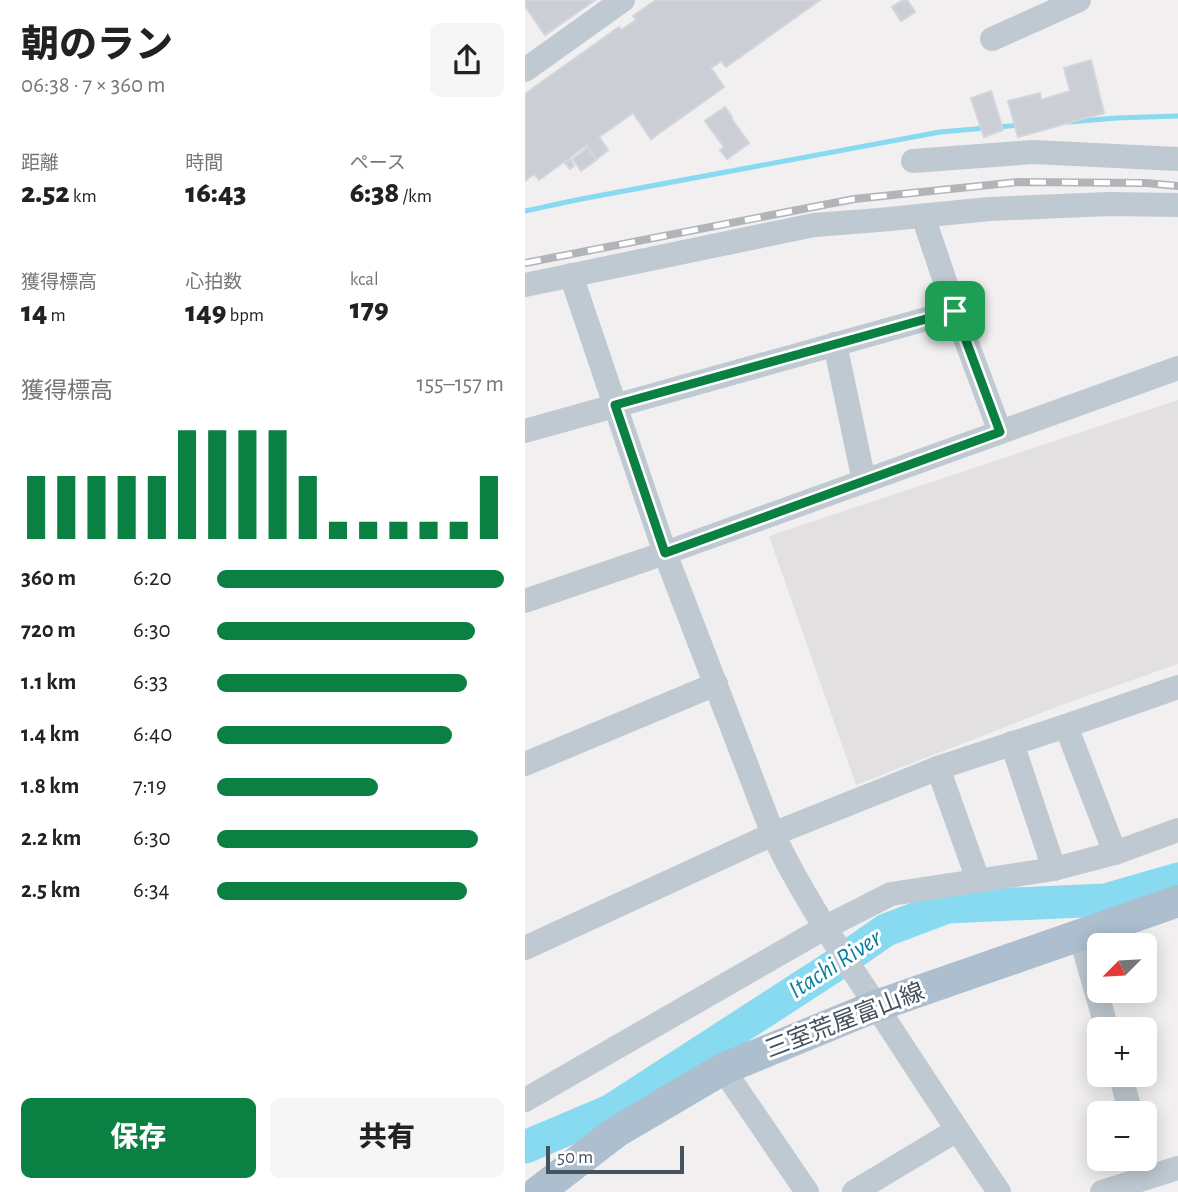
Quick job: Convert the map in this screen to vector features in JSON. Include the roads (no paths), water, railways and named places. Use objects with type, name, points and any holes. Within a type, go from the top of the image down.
[{"type":"main road","name":"三室荒屋富山線","points":[[538,1192],[616,1132],[723,1069],[876,1006],[1178,901]]},
{"type":"street","points":[[525,70],[623,0]]},
{"type":"street","points":[[992,39],[1079,0]]},
{"type":"street","points":[[913,161],[1033,152],[1178,159]]},
{"type":"street","points":[[525,285],[814,225],[989,209],[1109,204],[1178,205]]},
{"type":"street","points":[[923,216],[1000,432]]},
{"type":"street","points":[[571,275],[665,553],[773,834],[831,935],[999,1192]]},
{"type":"street","points":[[525,431],[955,311]]},
{"type":"street","points":[[835,344],[864,481]]},
{"type":"street","points":[[525,601],[1178,368]]},
{"type":"street","points":[[525,764],[716,684]]},
{"type":"street","points":[[525,948],[773,834],[938,768],[1178,687]]},
{"type":"street","points":[[1066,726],[1115,853]]},
{"type":"street","points":[[1012,743],[1053,869]]},
{"type":"street","points":[[938,768],[978,880]]},
{"type":"street","points":[[525,1100],[831,935],[891,894],[1053,869],[1115,853],[1178,830]]},
{"type":"street","points":[[1080,935],[1104,1017]]},
{"type":"street","points":[[723,1069],[807,1192]]},
{"type":"street","points":[[854,1192],[957,1130]]},
{"type":"street","points":[[1157,1168],[1178,1168]]},
{"type":"street","points":[[1102,1192],[1140,1171]]},
{"type":"waterway","points":[[1069,122],[1178,116]]},
{"type":"waterway","points":[[996,127],[1021,125]]},
{"type":"waterway","points":[[525,211],[940,132],[986,128]]},
{"type":"waterway","name":"Itachi River","points":[[525,1147],[610,1111],[886,930],[947,907],[1105,900],[1178,879]]},
{"type":"railway","points":[[525,263],[854,199],[1019,182],[1146,183],[1178,186]]}]
